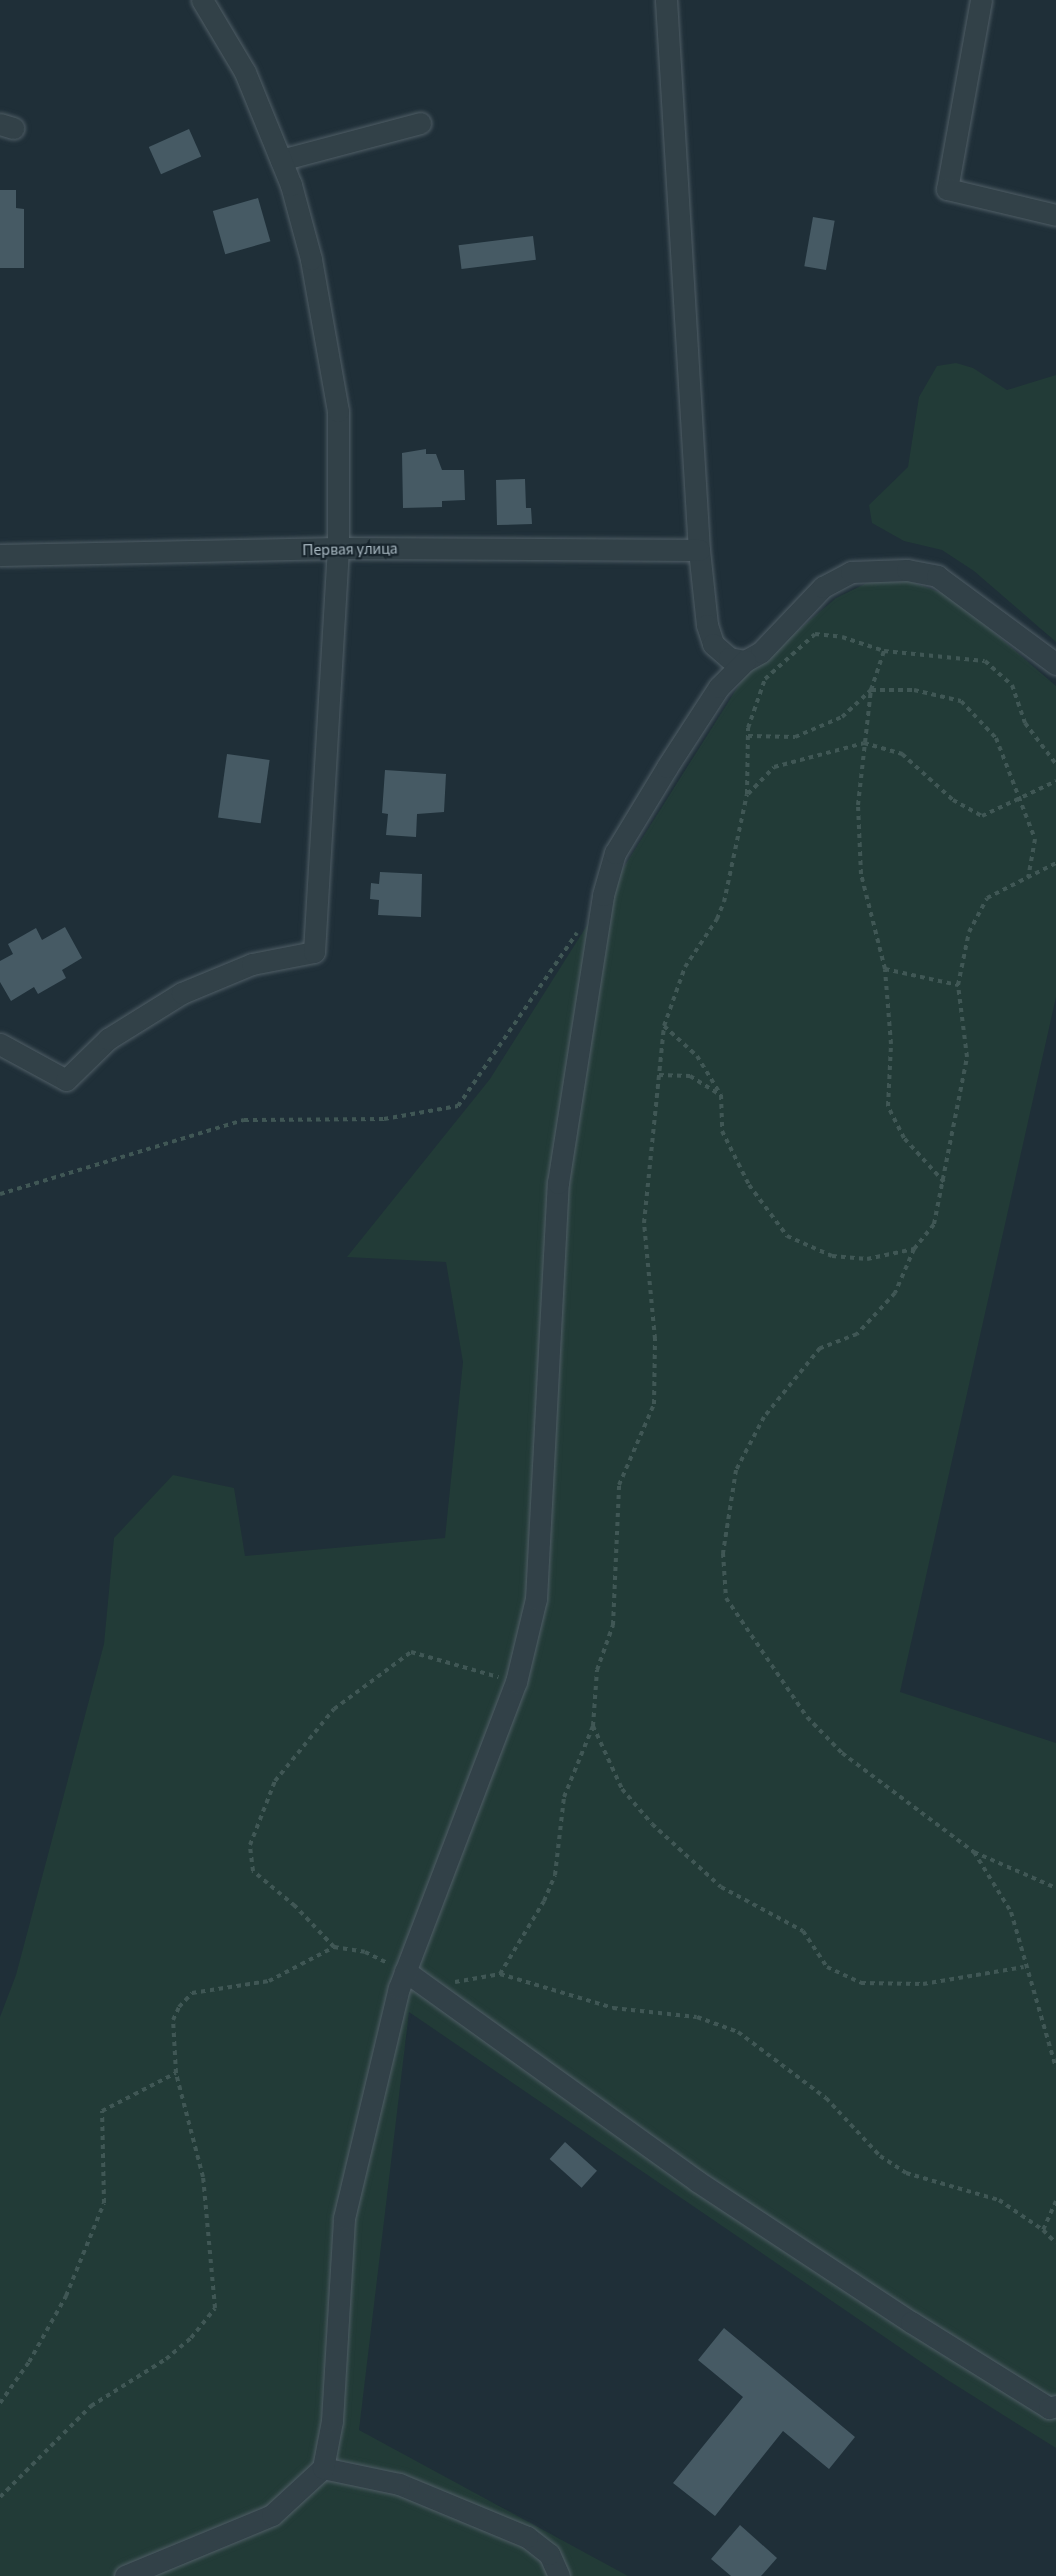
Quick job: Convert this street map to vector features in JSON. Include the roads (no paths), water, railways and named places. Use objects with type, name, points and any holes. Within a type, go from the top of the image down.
[{"type":"street","points":[[0,1044],[66,1080],[108,1039],[182,993],[252,964],[314,952],[338,548],[338,411],[311,259],[281,160],[245,72],[202,0]]},
{"type":"street","points":[[666,0],[699,550],[707,625],[713,644],[729,658],[746,661]]},
{"type":"street","points":[[981,0],[947,189],[1056,215]]},
{"type":"street","points":[[281,160],[420,123]]},
{"type":"street","name":"Первая улица","points":[[0,555],[338,548],[699,550]]},
{"type":"street","points":[[125,2576],[272,2515],[323,2468],[332,2421],[344,2218],[405,1971],[516,1682],[536,1599],[558,1183],[603,895],[615,853],[719,687],[746,661],[761,652],[823,587],[851,572],[881,569],[937,576],[1056,664]]},
{"type":"street","points":[[405,1971],[697,2181],[911,2322],[1049,2408],[1056,2406]]},
{"type":"street","points":[[323,2468],[399,2484],[527,2537],[549,2554],[559,2576]]}]
